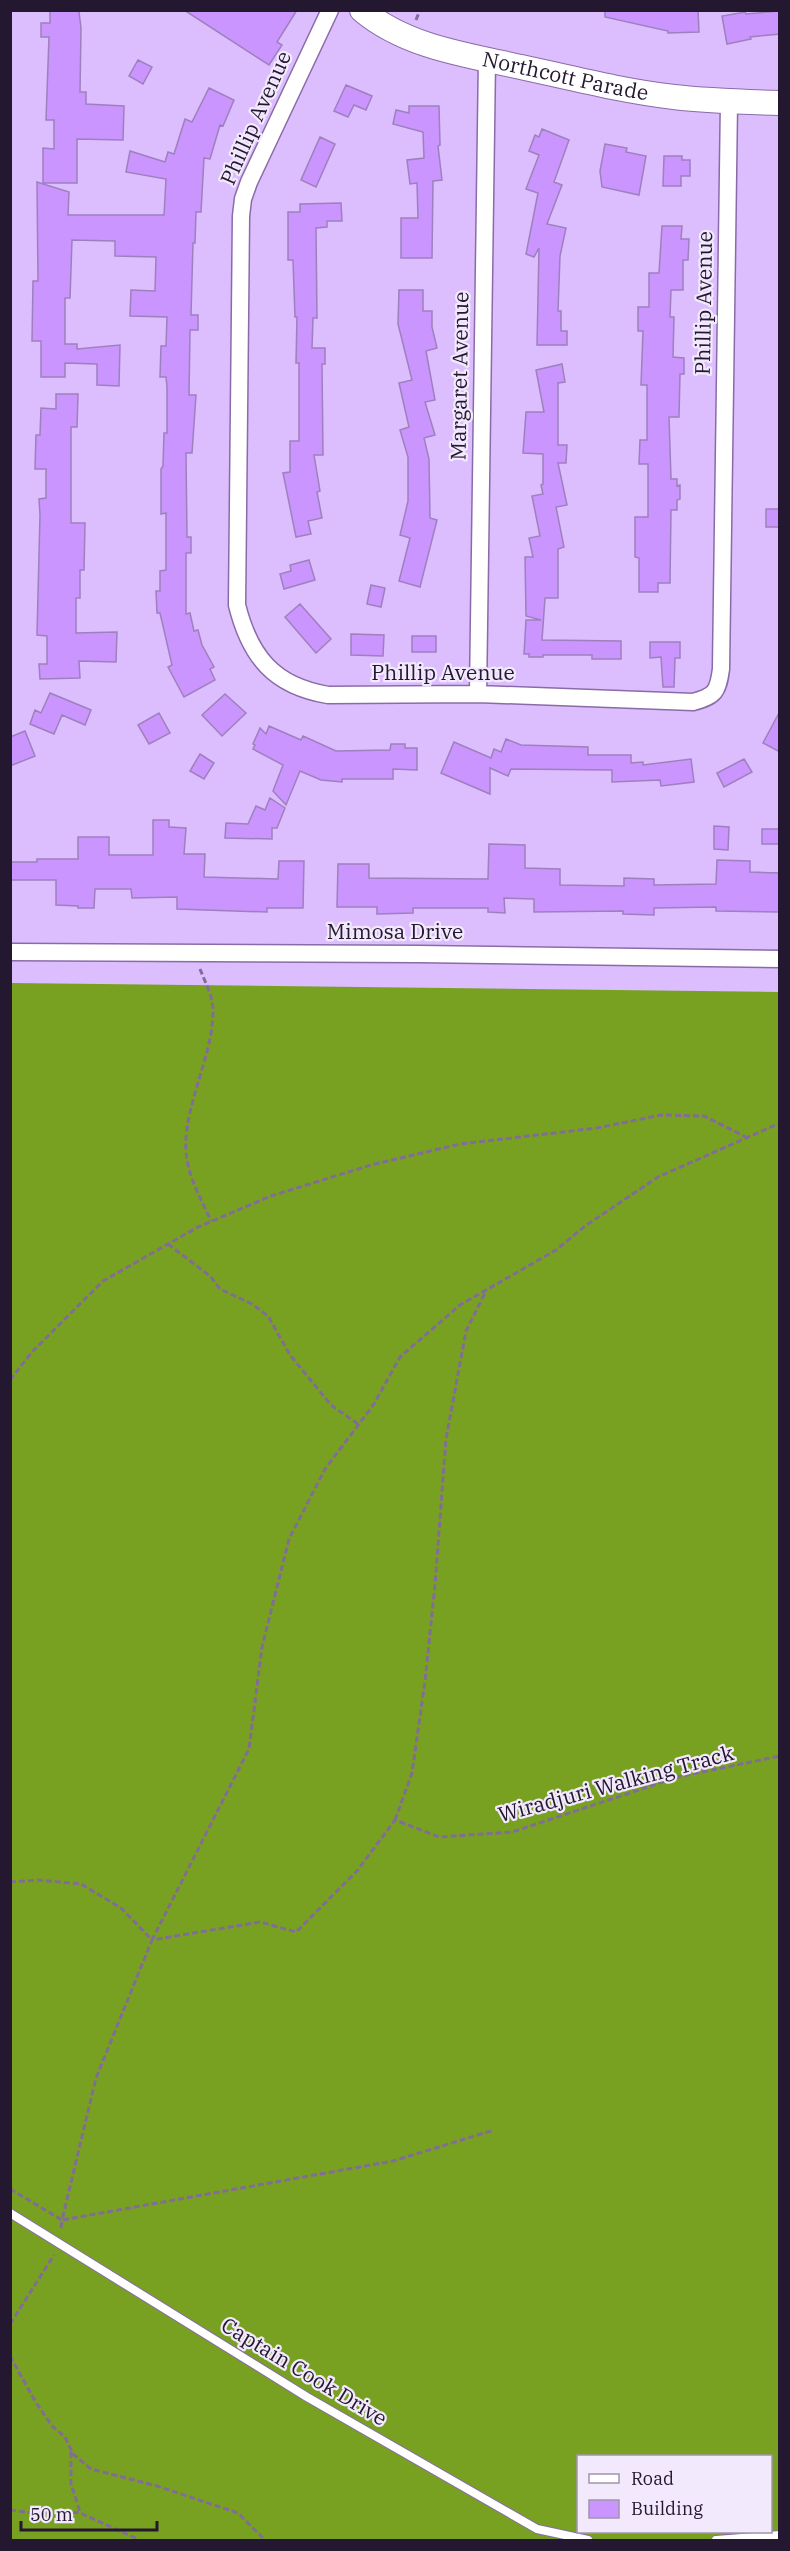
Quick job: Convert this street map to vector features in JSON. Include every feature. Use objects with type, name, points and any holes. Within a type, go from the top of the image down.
[{"type":"street","name":"Phillip Avenue","points":[[330,10],[243,199],[237,605],[248,640],[257,655],[280,679],[295,687],[328,695],[478,694],[693,702],[716,692],[721,669],[729,102]]},
{"type":"street","name":"Northcott Parade","points":[[362,10],[408,38],[487,59],[620,89],[729,102],[780,103]]},
{"type":"street","name":"Margaret Avenue","points":[[478,694],[487,59]]},
{"type":"street","name":"Mimosa Drive","points":[[10,952],[780,959]]},
{"type":"lane","name":"Captain Cook Drive","points":[[10,2213],[307,2397],[537,2529],[588,2541]]},
{"type":"lane","points":[[716,2541],[780,2535]]},
{"type":"path","points":[[194,953],[214,1011],[203,1069],[191,1114],[186,1152],[189,1173],[211,1221]]},
{"type":"path","points":[[10,1380],[32,1352],[103,1281],[211,1221],[272,1196],[371,1165],[460,1144],[597,1128],[661,1115],[704,1116],[746,1137]]},
{"type":"path","points":[[10,2324],[51,2262],[59,2243],[62,2220],[96,2078],[152,1940],[249,1749],[262,1647],[289,1539],[325,1469],[374,1404],[400,1357],[460,1305],[556,1250],[585,1226],[658,1177],[780,1123]]},
{"type":"path","points":[[168,1244],[210,1276],[220,1288],[252,1304],[268,1316],[290,1355],[331,1405],[358,1424]]},
{"type":"path","points":[[152,1940],[260,1922],[296,1932],[357,1871],[395,1820],[412,1773],[425,1681],[446,1439],[466,1331],[486,1291]]},
{"type":"path","name":"Wiradjuri Walking Track","points":[[395,1820],[439,1837],[512,1832],[678,1778],[780,1756]]},
{"type":"path","points":[[10,1882],[38,1880],[81,1884],[121,1908],[152,1940]]},
{"type":"path","points":[[10,2189],[62,2220],[393,2161],[494,2130]]},
{"type":"path","points":[[10,2356],[52,2426],[65,2437],[71,2450],[91,2469],[157,2486],[238,2514],[265,2541]]},
{"type":"path","points":[[71,2450],[71,2484],[80,2513]]},
{"type":"path","points":[[10,2510],[40,2514],[59,2511],[80,2513],[140,2541]]},
{"type":"green space","points":[[11,983],[779,992],[779,2540],[11,2540]]},
{"type":"building","points":[[75,10],[79,12],[81,28],[80,92],[86,92],[86,104],[124,106],[123,140],[77,139],[77,183],[43,183],[43,148],[54,149],[54,120],[46,120],[49,37],[41,37],[41,23],[50,23],[50,11]]},
{"type":"building","points":[[184,10],[297,10],[277,42],[282,45],[269,65]]},
{"type":"building","points":[[605,10],[698,10],[699,32],[668,33],[668,31],[605,17]]},
{"type":"building","points":[[780,11],[780,34],[750,37],[751,39],[727,44],[722,16],[745,12],[746,14]]},
{"type":"building","points":[[138,60],[152,67],[143,84],[129,76]]},
{"type":"building","points":[[346,85],[372,96],[366,110],[354,105],[348,117],[334,111]]},
{"type":"building","points":[[209,88],[234,100],[223,126],[220,125],[210,159],[204,158],[201,212],[196,212],[195,243],[193,243],[191,315],[198,315],[198,330],[190,330],[189,395],[196,395],[192,453],[186,453],[187,537],[191,537],[191,553],[186,553],[186,614],[190,613],[194,631],[198,630],[202,645],[214,667],[210,669],[215,680],[184,697],[168,667],[172,665],[160,613],[157,613],[156,591],[160,591],[160,571],[166,570],[166,513],[161,514],[161,469],[164,433],[167,433],[167,387],[166,377],[160,377],[161,346],[166,346],[167,317],[130,316],[131,290],[155,291],[156,257],[115,256],[115,241],[72,240],[70,298],[65,298],[65,344],[77,344],[77,349],[120,345],[119,386],[97,385],[97,364],[65,363],[65,377],[41,377],[41,341],[32,341],[33,281],[38,281],[37,182],[69,192],[68,215],[164,215],[166,179],[126,172],[130,151],[165,162],[168,152],[174,154],[185,119],[192,122]]},
{"type":"building","points":[[409,106],[439,106],[440,145],[438,146],[442,180],[433,181],[432,258],[401,258],[401,218],[418,218],[417,183],[410,184],[407,160],[424,158],[423,132],[393,124],[396,110],[409,113]]},
{"type":"building","points":[[542,129],[569,140],[554,182],[562,185],[547,224],[566,228],[560,256],[558,311],[561,311],[561,331],[567,331],[567,345],[537,345],[539,248],[534,257],[526,254],[538,193],[526,189],[539,155],[529,151],[535,135],[539,137]]},
{"type":"building","points":[[320,137],[335,144],[316,187],[301,180]]},
{"type":"building","points":[[605,144],[627,148],[626,152],[646,156],[639,195],[602,187],[600,171]]},
{"type":"building","points":[[664,156],[682,156],[682,160],[690,160],[690,176],[681,176],[681,186],[663,186]]},
{"type":"building","points":[[341,203],[342,221],[327,221],[327,227],[316,228],[317,318],[313,318],[312,348],[325,348],[325,364],[322,364],[323,455],[314,455],[322,518],[308,521],[311,534],[296,537],[283,473],[290,472],[290,441],[299,441],[297,317],[295,317],[293,260],[288,260],[288,212],[300,212],[300,204]]},
{"type":"building","points":[[662,226],[682,226],[681,239],[689,239],[688,260],[683,260],[683,290],[671,290],[670,317],[674,317],[673,357],[684,358],[684,374],[680,374],[679,417],[669,417],[671,479],[677,479],[677,486],[680,485],[680,499],[677,500],[677,510],[671,510],[670,583],[658,583],[658,592],[639,592],[639,558],[635,557],[635,517],[648,517],[648,464],[639,464],[640,440],[647,440],[647,385],[641,385],[643,331],[638,331],[638,307],[649,307],[649,273],[659,273]]},
{"type":"building","points":[[399,290],[423,290],[423,311],[432,311],[432,327],[437,348],[426,351],[435,400],[425,402],[435,435],[424,438],[429,459],[430,518],[437,520],[420,587],[399,581],[410,538],[400,535],[408,501],[408,457],[400,430],[409,427],[399,383],[412,380],[398,324]]},
{"type":"building","points":[[562,364],[565,382],[558,383],[558,445],[567,445],[566,463],[558,463],[567,505],[556,507],[564,547],[558,549],[558,598],[545,598],[542,640],[621,641],[621,659],[592,659],[592,655],[529,657],[529,654],[524,654],[526,620],[541,620],[526,616],[525,557],[533,557],[529,538],[540,536],[532,496],[543,494],[541,485],[543,484],[543,454],[523,453],[526,412],[544,412],[536,370]]},
{"type":"building","points":[[56,394],[78,394],[77,427],[71,427],[71,523],[85,523],[84,570],[80,570],[80,598],[76,598],[76,633],[117,632],[116,662],[79,661],[80,678],[40,679],[39,664],[47,664],[47,636],[37,635],[39,499],[46,498],[46,469],[35,469],[36,435],[40,435],[41,408],[56,409]]},
{"type":"building","points":[[766,509],[780,509],[780,527],[766,527]]},
{"type":"building","points":[[309,560],[315,580],[284,589],[280,574],[291,571],[290,565]]},
{"type":"building","points":[[371,585],[385,588],[381,607],[367,604]]},
{"type":"building","points":[[300,604],[331,639],[316,653],[285,617]]},
{"type":"building","points":[[351,634],[384,635],[383,656],[351,655]]},
{"type":"building","points":[[412,636],[436,636],[436,652],[412,652]]},
{"type":"building","points":[[650,642],[680,642],[680,658],[675,658],[674,687],[663,687],[661,657],[650,658]]},
{"type":"building","points":[[50,693],[91,710],[85,725],[62,715],[54,734],[30,724],[35,710],[41,713]]},
{"type":"building","points":[[225,694],[246,713],[222,736],[202,715]]},
{"type":"building","points":[[780,711],[780,752],[763,743]]},
{"type":"building","points":[[159,713],[170,733],[149,744],[138,725]]},
{"type":"building","points":[[269,726],[301,740],[303,736],[336,751],[390,750],[391,744],[405,744],[405,748],[417,748],[417,770],[393,769],[393,779],[342,779],[342,782],[321,780],[300,771],[286,805],[273,791],[283,765],[253,749],[260,728],[266,734]]},
{"type":"building","points":[[25,731],[35,756],[10,766],[10,737]]},
{"type":"building","points":[[506,739],[521,745],[588,747],[588,755],[631,755],[631,763],[643,762],[643,765],[691,759],[694,782],[661,786],[660,780],[612,782],[612,770],[511,769],[508,776],[490,768],[490,794],[441,773],[454,742],[491,758],[494,749],[501,752]]},
{"type":"building","points":[[200,754],[214,763],[204,779],[190,771]]},
{"type":"building","points":[[744,759],[752,772],[724,787],[717,773]]},
{"type":"building","points":[[270,798],[285,808],[277,828],[272,828],[272,839],[225,838],[226,823],[248,824],[256,806],[265,810]]},
{"type":"building","points":[[153,820],[169,820],[169,827],[186,828],[184,854],[205,854],[204,877],[278,879],[279,861],[304,861],[303,908],[267,908],[267,912],[177,909],[177,897],[132,898],[131,889],[95,889],[94,908],[78,908],[78,906],[56,905],[56,880],[10,880],[10,862],[37,862],[37,859],[78,859],[78,837],[109,837],[109,855],[153,855]]},
{"type":"building","points":[[714,826],[729,827],[728,850],[714,849]]},
{"type":"building","points":[[762,829],[780,829],[780,844],[762,844]]},
{"type":"building","points":[[489,844],[525,845],[525,868],[560,869],[560,885],[624,886],[624,878],[654,879],[654,885],[716,884],[717,860],[750,861],[750,872],[780,873],[780,912],[716,911],[716,907],[654,908],[654,915],[623,914],[623,911],[534,912],[534,899],[504,898],[505,913],[488,912],[488,908],[413,908],[413,913],[377,914],[377,907],[337,907],[338,864],[369,864],[369,878],[488,879]]}]
